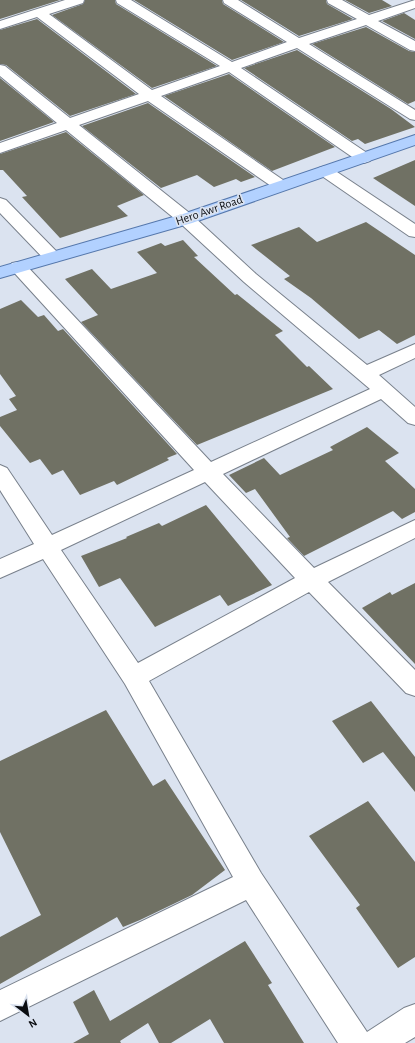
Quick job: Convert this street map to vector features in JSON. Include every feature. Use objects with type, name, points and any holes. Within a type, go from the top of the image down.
[{"type":"main road","name":"Hero Awr Road","points":[[9,270],[186,219],[280,185],[415,140]]},
{"type":"street","points":[[0,25],[40,13],[58,2],[78,0]]},
{"type":"street","points":[[122,0],[231,67],[364,158]]},
{"type":"street","points":[[229,0],[415,116]]},
{"type":"street","points":[[333,0],[415,47]]},
{"type":"street","points":[[0,148],[298,43],[415,4]]},
{"type":"street","points":[[40,13],[150,95],[280,185]]},
{"type":"street","points":[[0,70],[186,219],[250,278],[384,390],[415,418]]},
{"type":"street","points":[[325,171],[415,232]]},
{"type":"street","points":[[0,203],[52,257]]},
{"type":"street","points":[[9,270],[208,472],[415,686]]},
{"type":"street","points":[[365,374],[415,350]]},
{"type":"street","points":[[0,569],[48,548],[384,390]]},
{"type":"street","points":[[0,473],[134,677],[251,883],[356,1043]]},
{"type":"street","points":[[134,677],[311,580],[415,528]]},
{"type":"street","points":[[0,1006],[251,883]]},
{"type":"street","points":[[376,1043],[415,1019]]},
{"type":"building","points":[[0,0],[60,0],[0,19]]},
{"type":"building","points":[[85,0],[115,0],[116,4],[217,66],[152,88],[52,15],[83,4]]},
{"type":"building","points":[[134,0],[222,0],[223,4],[284,42],[232,60]]},
{"type":"building","points":[[241,0],[326,0],[327,4],[353,19],[299,36]]},
{"type":"building","points":[[345,0],[382,0],[392,6],[369,13]]},
{"type":"building","points":[[404,13],[415,20],[415,39],[382,21]]},
{"type":"building","points":[[37,19],[136,94],[70,116],[6,65],[0,64],[0,30]]},
{"type":"building","points":[[366,27],[409,51],[415,52],[415,101],[408,104],[312,44]]},
{"type":"building","points":[[297,50],[391,109],[415,127],[365,144],[358,139],[352,141],[244,68]]},
{"type":"building","points":[[229,74],[335,147],[272,171],[164,96]]},
{"type":"building","points":[[0,78],[54,122],[0,141]]},
{"type":"building","points":[[148,103],[255,177],[241,182],[236,179],[214,187],[197,175],[161,188],[82,126]]},
{"type":"building","points":[[66,132],[144,195],[117,206],[128,216],[60,238],[22,197],[27,196],[3,170],[0,170],[0,154]]},
{"type":"building","points":[[415,160],[415,206],[373,178]]},
{"type":"building","points":[[366,222],[415,255],[415,335],[397,344],[379,330],[359,339],[311,298],[284,279],[290,276],[251,245],[299,227],[317,242]]},
{"type":"building","points":[[183,240],[198,256],[194,257],[235,295],[237,294],[283,331],[275,335],[307,367],[309,366],[333,389],[197,445],[81,322],[98,315],[65,279],[92,269],[111,289],[157,273],[137,252],[161,243],[165,246]]},
{"type":"building","points":[[21,300],[38,317],[44,315],[58,331],[63,329],[177,454],[167,458],[169,460],[117,485],[114,481],[80,495],[63,470],[52,475],[40,459],[30,463],[0,426],[0,417],[17,410],[9,399],[16,396],[0,374],[0,309]]},
{"type":"building","points":[[367,427],[399,453],[385,461],[415,489],[415,512],[402,519],[393,511],[304,556],[287,538],[290,537],[255,489],[246,493],[229,475],[264,458],[280,475],[333,450],[330,447]]},
{"type":"building","points":[[206,505],[272,585],[228,606],[220,595],[155,627],[120,578],[99,587],[81,556],[127,538],[126,537],[159,523],[162,526]]},
{"type":"building","points":[[415,583],[415,664],[362,608],[390,592],[392,595]]},
{"type":"building","points":[[371,701],[415,757],[415,792],[383,752],[363,763],[332,721]]},
{"type":"building","points":[[106,710],[153,786],[165,779],[225,870],[192,895],[123,927],[117,917],[0,984],[0,937],[41,915],[0,832],[0,761]]},
{"type":"building","points":[[368,801],[415,862],[415,957],[398,968],[356,908],[360,905],[309,836]]},
{"type":"building","points":[[245,941],[272,983],[268,985],[304,1043],[224,1043],[210,1019],[171,1043],[159,1043],[148,1023],[120,1041],[121,1043],[73,1043],[89,1034],[73,1002],[94,990],[110,1021]]}]
